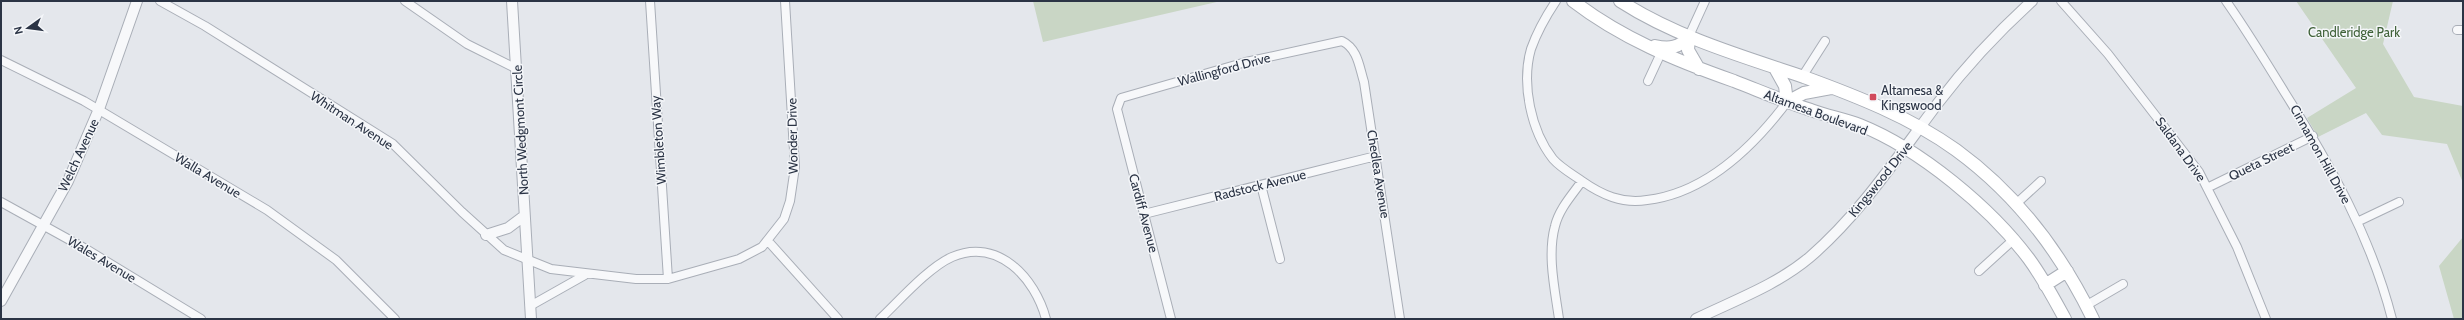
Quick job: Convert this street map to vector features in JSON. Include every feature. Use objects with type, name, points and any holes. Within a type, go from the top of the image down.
[{"type":"main road","name":"Altamesa Boulevard","points":[[1573,1],[1599,21],[1661,53],[1787,102],[1861,126],[1905,149],[1949,179],[1978,204],[2029,259],[2065,319]]},
{"type":"main road","name":"Altamesa Boulevard","points":[[1620,1],[1674,31],[1869,102],[1921,128],[1956,150],[2017,203],[2054,250],[2093,319]]},
{"type":"main road","points":[[1644,44],[1664,48],[1676,47],[1682,44],[1689,36]]},
{"type":"main road","points":[[1689,36],[1688,50],[1699,69]]},
{"type":"main road","points":[[1775,68],[1785,86],[1787,102],[1804,93],[1833,88]]},
{"type":"main road","points":[[2045,285],[2067,271]]},
{"type":"street","name":"Welch Avenue","points":[[1,302],[68,181],[99,109],[137,1]]},
{"type":"street","name":"Whitman Avenue","points":[[160,1],[205,26],[393,144],[486,235],[504,250],[527,260]]},
{"type":"street","points":[[405,1],[467,44],[517,70]]},
{"type":"street","name":"North Wedgmont Circle","points":[[512,1],[530,319]]},
{"type":"street","name":"Wimbleton Way","points":[[650,1],[668,279]]},
{"type":"street","name":"Wonder Drive","points":[[527,260],[551,269],[585,275],[636,279],[668,279],[739,259],[753,253],[768,241],[784,219],[790,201],[795,167],[785,1]]},
{"type":"street","points":[[1556,1],[1544,19],[1531,50],[1528,69],[1529,96],[1533,117],[1544,146],[1554,160],[1602,194],[1621,200],[1646,201],[1683,190],[1701,182],[1732,163],[1769,125],[1787,102]]},
{"type":"street","points":[[1689,36],[1705,1]]},
{"type":"street","name":"Kingswood Drive","points":[[1696,319],[1776,280],[1810,257],[1866,199],[1997,33],[2032,1]]},
{"type":"street","name":"Saldana Drive","points":[[2061,1],[2123,73],[2174,137],[2208,187],[2237,247],[2266,319]]},
{"type":"street","name":"Cinnamon Hill Drive","points":[[2226,1],[2313,136],[2344,191],[2382,282],[2392,319]]},
{"type":"street","name":"Chedlea Avenue","points":[[1338,41],[1342,40],[1352,46],[1364,82],[1400,319]]},
{"type":"street","name":"Wallingford Drive","points":[[1117,107],[1121,98],[1126,95],[1246,62],[1338,41]]},
{"type":"street","points":[[1802,77],[1825,41]]},
{"type":"street","points":[[1648,81],[1661,53]]},
{"type":"street","name":"Walla Avenue","points":[[1,60],[99,109],[267,210],[310,239],[336,260],[395,319]]},
{"type":"street","name":"Cardiff Avenue","points":[[1117,107],[1170,319]]},
{"type":"street","name":"Queta Street","points":[[2208,187],[2313,136]]},
{"type":"street","name":"Radstock Avenue","points":[[1144,214],[1376,156]]},
{"type":"street","points":[[1559,319],[1553,262],[1555,226],[1563,206],[1582,181]]},
{"type":"street","points":[[2017,203],[2040,181]]},
{"type":"street","points":[[1261,185],[1280,259]]},
{"type":"street","name":"Wales Avenue","points":[[1,202],[43,225],[200,319]]},
{"type":"street","points":[[2357,222],[2399,202]]},
{"type":"street","points":[[486,235],[508,228],[524,216]]},
{"type":"street","points":[[768,241],[838,319]]},
{"type":"street","points":[[1979,271],[2012,241]]},
{"type":"street","points":[[880,319],[937,266],[951,258],[963,254],[986,253],[1002,257],[1016,268],[1033,289],[1046,319]]},
{"type":"street","points":[[530,306],[585,275]]},
{"type":"street","points":[[2086,305],[2123,284]]},
{"type":"green space","points":[[1033,1],[1221,1],[1043,42]]},
{"type":"green space","name":"Candleridge Park","points":[[2296,1],[2393,1],[2383,44],[2414,97],[2463,106],[2463,183],[2447,144],[2382,135],[2366,113],[2318,137],[2307,118],[2356,88]]},
{"type":"green space","points":[[2463,237],[2463,319],[2454,319],[2439,266]]},
{"type":"place","name":"Altamesa & Kingswood","points":[[1873,97]]}]
